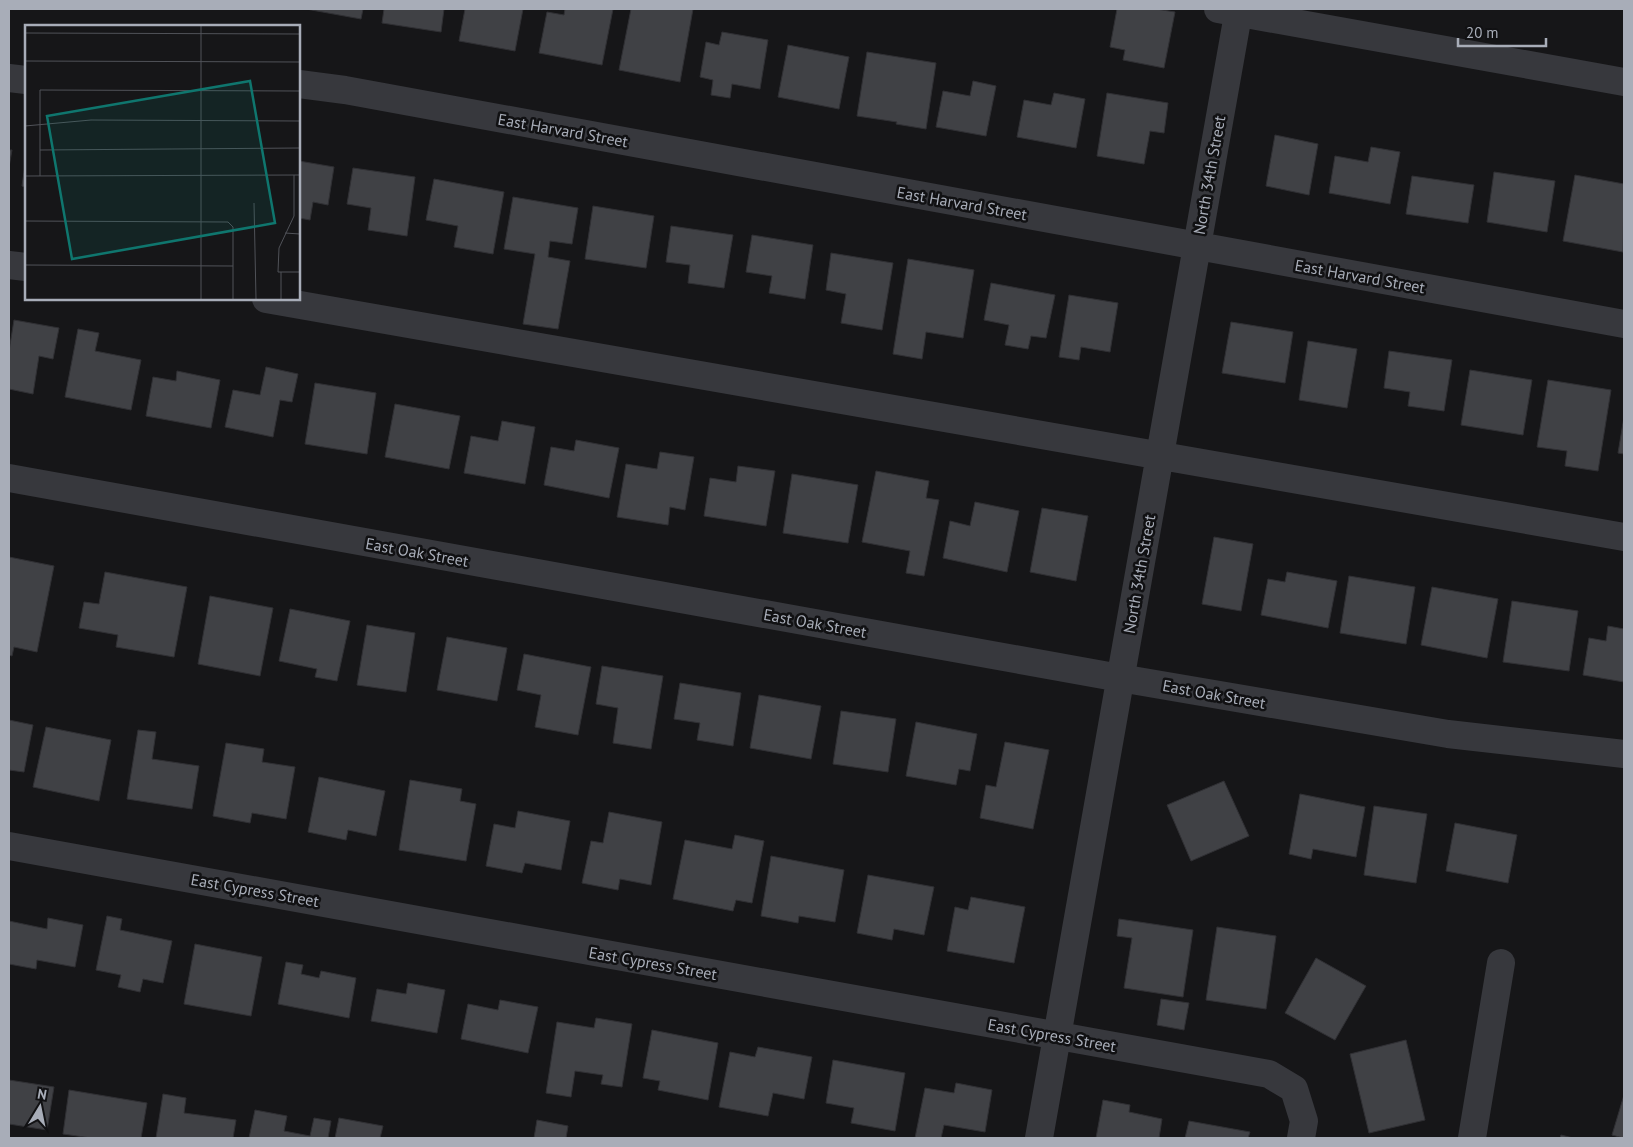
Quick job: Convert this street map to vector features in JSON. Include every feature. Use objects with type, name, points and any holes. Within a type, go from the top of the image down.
[{"type":"street","points":[[1232,10],[1624,82]]},
{"type":"street","name":"North 34th Street","points":[[1039,1138],[1197,246],[1232,10]]},
{"type":"street","points":[[9,78],[25,80]]},
{"type":"street","name":"East Harvard Street","points":[[300,84],[355,92],[1624,324]]},
{"type":"street","points":[[9,265],[25,267]]},
{"type":"street","points":[[272,300],[1624,537]]},
{"type":"street","name":"East Oak Street","points":[[9,478],[1120,678],[1448,734],[1624,754]]},
{"type":"street","name":"East Cypress Street","points":[[9,846],[1269,1074],[1294,1089],[1304,1121],[1301,1138]]},
{"type":"street","points":[[1472,1138],[1501,963]]},
{"type":"building","points":[[306,9],[363,9],[361,19]]},
{"type":"building","points":[[384,9],[444,9],[441,32],[382,23]]},
{"type":"building","points":[[465,9],[523,9],[515,51],[459,41]]},
{"type":"building","points":[[565,9],[613,9],[602,65],[539,53],[547,12],[564,15]]},
{"type":"building","points":[[631,9],[693,9],[680,82],[619,70]]},
{"type":"building","points":[[1117,9],[1156,9],[1175,12],[1164,68],[1123,60],[1125,50],[1110,47]]},
{"type":"building","points":[[722,32],[768,40],[760,89],[732,84],[730,98],[711,95],[713,80],[700,77],[706,42],[719,45]]},
{"type":"building","points":[[788,45],[849,57],[839,109],[778,97]]},
{"type":"building","points":[[867,52],[936,63],[926,129],[896,124],[897,122],[857,116]]},
{"type":"building","points":[[973,81],[996,86],[986,136],[936,127],[943,91],[970,96]]},
{"type":"building","points":[[1054,93],[1085,99],[1076,148],[1017,137],[1024,100],[1051,105]]},
{"type":"building","points":[[1107,93],[1168,103],[1164,133],[1150,131],[1144,164],[1097,156]]},
{"type":"building","points":[[1275,135],[1318,144],[1309,195],[1266,186]]},
{"type":"building","points":[[1371,147],[1400,152],[1390,204],[1329,193],[1335,156],[1368,162]]},
{"type":"building","points":[[9,150],[12,150],[9,167]]},
{"type":"building","points":[[300,161],[334,167],[328,205],[313,202],[310,220],[300,218]]},
{"type":"building","points":[[25,166],[25,187],[22,186]]},
{"type":"building","points":[[353,168],[415,177],[407,236],[368,230],[371,208],[347,204]]},
{"type":"building","points":[[1494,172],[1555,181],[1547,232],[1487,222]]},
{"type":"building","points":[[1575,175],[1624,184],[1623,252],[1563,241]]},
{"type":"building","points":[[1412,176],[1474,185],[1468,223],[1406,214]]},
{"type":"building","points":[[434,179],[504,192],[493,254],[454,247],[458,226],[426,220]]},
{"type":"building","points":[[513,197],[578,208],[572,244],[550,241],[548,257],[570,261],[558,329],[523,324],[535,254],[504,249]]},
{"type":"building","points":[[593,206],[654,216],[646,268],[585,259]]},
{"type":"building","points":[[671,226],[733,235],[724,288],[688,283],[690,265],[666,262]]},
{"type":"building","points":[[752,235],[813,245],[805,299],[769,293],[772,276],[746,272]]},
{"type":"building","points":[[831,253],[893,263],[882,330],[841,323],[846,294],[826,290]]},
{"type":"building","points":[[908,259],[974,270],[963,338],[926,332],[922,359],[893,354]]},
{"type":"building","points":[[991,283],[1055,295],[1046,338],[1031,336],[1028,349],[1005,345],[1009,325],[984,320]]},
{"type":"building","points":[[1069,295],[1118,303],[1110,352],[1081,347],[1079,360],[1059,357]]},
{"type":"building","points":[[14,320],[59,328],[53,359],[39,356],[33,394],[9,389],[9,351]]},
{"type":"building","points":[[1231,322],[1293,332],[1285,383],[1222,373]]},
{"type":"building","points":[[78,329],[99,333],[95,351],[141,360],[131,410],[65,397]]},
{"type":"building","points":[[1308,341],[1357,349],[1347,408],[1299,400]]},
{"type":"building","points":[[1389,351],[1452,360],[1444,411],[1408,406],[1410,392],[1384,388]]},
{"type":"building","points":[[266,367],[298,374],[292,402],[280,400],[273,437],[225,427],[233,390],[260,395]]},
{"type":"building","points":[[1470,370],[1532,380],[1523,435],[1461,425]]},
{"type":"building","points":[[177,371],[220,380],[211,428],[146,416],[153,377],[176,381]]},
{"type":"building","points":[[1548,380],[1611,390],[1598,471],[1565,466],[1567,451],[1537,447]]},
{"type":"building","points":[[315,383],[376,393],[367,454],[305,444]]},
{"type":"building","points":[[395,404],[460,416],[449,469],[385,457]]},
{"type":"building","points":[[1624,417],[1624,454],[1618,453]]},
{"type":"building","points":[[502,421],[535,427],[525,484],[464,473],[471,436],[498,441]]},
{"type":"building","points":[[576,440],[619,448],[609,498],[544,485],[551,447],[574,451]]},
{"type":"building","points":[[660,452],[694,457],[685,510],[670,507],[668,525],[617,517],[626,464],[657,469]]},
{"type":"building","points":[[738,466],[775,471],[766,526],[704,516],[710,478],[736,482]]},
{"type":"building","points":[[876,471],[929,481],[926,498],[939,500],[924,576],[906,573],[910,551],[862,542]]},
{"type":"building","points":[[792,474],[858,485],[848,543],[783,533]]},
{"type":"building","points":[[975,502],[1019,511],[1007,572],[943,558],[950,521],[970,526]]},
{"type":"building","points":[[1042,508],[1088,516],[1076,581],[1030,572]]},
{"type":"building","points":[[1214,537],[1253,544],[1241,611],[1202,604]]},
{"type":"building","points":[[9,557],[54,566],[37,652],[14,647],[12,656],[9,655]]},
{"type":"building","points":[[105,572],[187,587],[174,657],[116,647],[118,635],[79,628],[84,602],[99,604]]},
{"type":"building","points":[[1287,572],[1337,581],[1328,628],[1261,615],[1268,579],[1285,582]]},
{"type":"building","points":[[1349,576],[1415,587],[1406,644],[1340,633]]},
{"type":"building","points":[[1432,587],[1498,599],[1487,658],[1421,645]]},
{"type":"building","points":[[210,596],[273,608],[260,676],[198,664]]},
{"type":"building","points":[[1512,601],[1578,611],[1569,671],[1503,662]]},
{"type":"building","points":[[290,609],[350,621],[337,681],[315,677],[317,669],[279,661]]},
{"type":"building","points":[[367,625],[415,633],[406,692],[357,685]]},
{"type":"building","points":[[1608,626],[1624,629],[1624,682],[1583,675],[1589,638],[1606,641]]},
{"type":"building","points":[[447,637],[507,648],[497,701],[437,690]]},
{"type":"building","points":[[524,654],[591,667],[578,735],[535,727],[541,695],[517,690]]},
{"type":"building","points":[[602,666],[663,676],[651,749],[613,743],[618,708],[596,704]]},
{"type":"building","points":[[680,683],[741,693],[733,746],[697,740],[700,723],[674,719]]},
{"type":"building","points":[[759,695],[821,706],[811,759],[750,748]]},
{"type":"building","points":[[841,711],[896,719],[888,772],[833,764]]},
{"type":"building","points":[[9,720],[33,725],[24,772],[9,770]]},
{"type":"building","points":[[916,722],[977,734],[970,771],[959,769],[956,785],[906,776]]},
{"type":"building","points":[[46,727],[111,740],[99,801],[33,787]]},
{"type":"building","points":[[138,730],[156,732],[152,759],[199,766],[192,809],[127,799]]},
{"type":"building","points":[[1005,742],[1049,750],[1033,829],[980,818],[986,785],[996,787]]},
{"type":"building","points":[[226,743],[264,749],[262,762],[295,767],[286,819],[252,813],[250,823],[213,816]]},
{"type":"building","points":[[319,777],[385,791],[376,836],[348,830],[346,840],[308,832]]},
{"type":"building","points":[[410,780],[462,789],[460,801],[476,804],[466,861],[399,850]]},
{"type":"building","points":[[1224,781],[1249,836],[1191,861],[1167,805]]},
{"type":"building","points":[[1300,794],[1365,807],[1356,857],[1313,849],[1311,859],[1289,854]]},
{"type":"building","points":[[1374,806],[1427,814],[1416,883],[1364,875]]},
{"type":"building","points":[[518,811],[570,821],[561,870],[525,863],[522,873],[486,866],[494,824],[515,828]]},
{"type":"building","points":[[609,812],[662,822],[651,885],[620,879],[618,890],[582,883],[591,841],[603,843]]},
{"type":"building","points":[[1455,823],[1517,835],[1508,883],[1446,871]]},
{"type":"building","points":[[735,835],[764,841],[752,903],[736,900],[733,911],[673,899],[685,840],[732,849]]},
{"type":"building","points":[[771,856],[844,870],[835,922],[799,916],[798,923],[761,916]]},
{"type":"building","points":[[868,875],[934,887],[924,935],[894,929],[892,940],[857,933]]},
{"type":"building","points":[[971,897],[1025,907],[1014,963],[947,951],[955,907],[968,910]]},
{"type":"building","points":[[107,916],[122,919],[120,930],[172,941],[163,983],[143,979],[140,992],[118,987],[121,975],[96,970]]},
{"type":"building","points":[[48,918],[83,925],[75,967],[37,960],[36,969],[9,964],[9,921],[47,929]]},
{"type":"building","points":[[1119,919],[1193,930],[1183,997],[1124,988],[1132,938],[1117,936]]},
{"type":"building","points":[[1217,927],[1276,936],[1266,1009],[1206,1000]]},
{"type":"building","points":[[195,944],[262,957],[251,1016],[184,1004]]},
{"type":"building","points":[[1316,958],[1366,986],[1335,1040],[1285,1013]]},
{"type":"building","points":[[286,962],[303,965],[301,974],[319,978],[321,971],[356,978],[349,1018],[278,1004]]},
{"type":"building","points":[[408,983],[445,990],[437,1033],[371,1021],[377,989],[406,994]]},
{"type":"building","points":[[1161,999],[1189,1003],[1184,1030],[1157,1025]]},
{"type":"building","points":[[500,1000],[538,1007],[528,1053],[461,1039],[468,1004],[498,1010]]},
{"type":"building","points":[[596,1018],[632,1024],[622,1087],[601,1084],[603,1075],[575,1071],[571,1097],[546,1093],[557,1022],[594,1028]]},
{"type":"building","points":[[652,1030],[718,1043],[708,1100],[658,1090],[660,1081],[643,1078]]},
{"type":"building","points":[[1406,1040],[1425,1120],[1369,1133],[1350,1054]]},
{"type":"building","points":[[758,1047],[812,1057],[804,1099],[773,1093],[768,1116],[719,1107],[730,1052],[755,1057]]},
{"type":"building","points":[[833,1060],[905,1073],[895,1131],[851,1123],[854,1108],[826,1103]]},
{"type":"building","points":[[9,1080],[54,1087],[47,1130],[9,1124]]},
{"type":"building","points":[[956,1083],[992,1090],[985,1132],[944,1125],[941,1138],[915,1138],[925,1088],[954,1093]]},
{"type":"building","points":[[69,1090],[147,1103],[141,1138],[91,1138],[63,1134]]},
{"type":"building","points":[[163,1094],[186,1098],[184,1113],[236,1120],[233,1138],[156,1138]]},
{"type":"building","points":[[1624,1095],[1624,1138],[1623,1138],[1612,1135]]},
{"type":"building","points":[[1103,1100],[1130,1105],[1129,1112],[1162,1119],[1159,1138],[1096,1138]]},
{"type":"building","points":[[255,1110],[287,1116],[284,1131],[310,1136],[314,1118],[331,1121],[328,1138],[249,1138]]},
{"type":"building","points":[[339,1118],[383,1126],[380,1138],[335,1138]]},
{"type":"building","points":[[537,1120],[568,1126],[566,1138],[534,1138]]},
{"type":"building","points":[[1189,1121],[1250,1132],[1248,1138],[1185,1138]]},
{"type":"building","points":[[1561,1135],[1573,1138],[1560,1138]]}]
